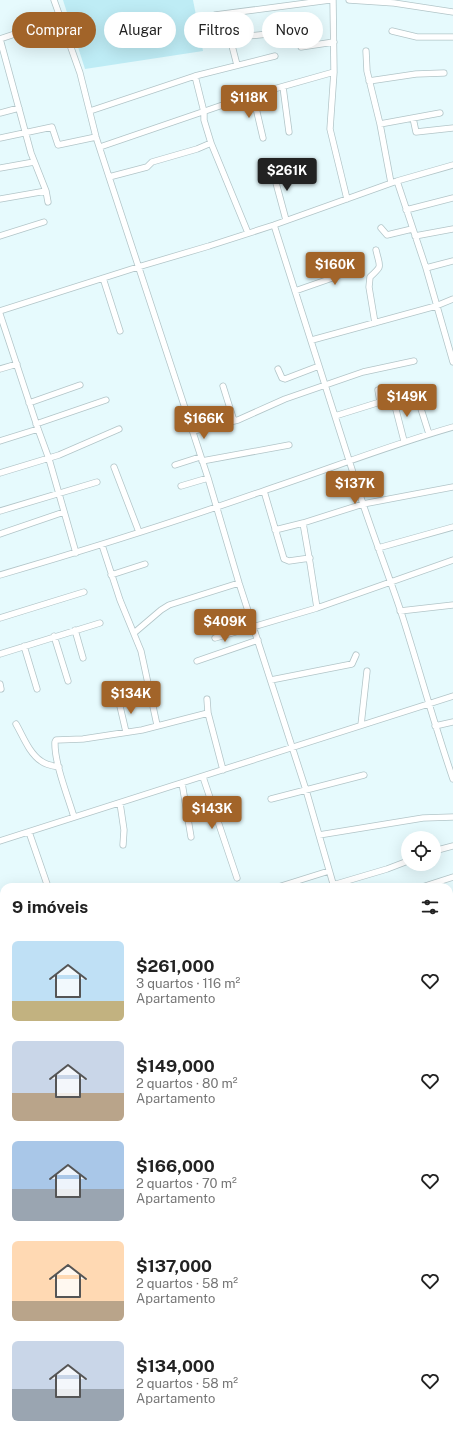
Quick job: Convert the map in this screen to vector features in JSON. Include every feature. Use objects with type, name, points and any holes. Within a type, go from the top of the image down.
[{"type":"street","points":[[54,0],[58,12]]},
{"type":"street","points":[[229,12],[291,3],[332,0],[334,72],[330,129],[347,198]]},
{"type":"street","points":[[349,0],[394,3],[453,12]]},
{"type":"street","points":[[392,31],[417,37],[453,38]]},
{"type":"street","points":[[12,35],[0,39],[25,133],[34,162],[46,191],[48,202]]},
{"type":"street","points":[[323,44],[334,42]]},
{"type":"street","points":[[71,48],[80,73],[96,137],[208,478],[239,583],[306,790],[333,883]]},
{"type":"street","points":[[233,48],[237,65]]},
{"type":"street","points":[[366,51],[366,66],[380,124],[390,183]]},
{"type":"street","points":[[90,111],[195,76],[275,56]]},
{"type":"street","points":[[100,147],[252,95],[334,72]]},
{"type":"street","points":[[369,81],[416,74],[444,73]]},
{"type":"street","points":[[195,76],[204,112],[204,120],[211,143],[248,233]]},
{"type":"street","points":[[284,87],[289,132]]},
{"type":"street","points":[[252,95],[263,138]]},
{"type":"street","points":[[0,112],[19,108]]},
{"type":"street","points":[[380,124],[440,114]]},
{"type":"street","points":[[413,118],[416,132],[453,128]]},
{"type":"street","points":[[0,138],[52,127],[57,144],[60,145],[96,137]]},
{"type":"street","points":[[109,177],[147,167],[152,162],[211,143]]},
{"type":"street","points":[[0,168],[34,162]]},
{"type":"street","points":[[76,553],[49,459],[0,313],[138,267],[248,233],[390,183],[453,165]]},
{"type":"street","points":[[272,168],[286,220]]},
{"type":"street","points":[[397,181],[426,268],[453,362]]},
{"type":"street","points":[[0,198],[46,191]]},
{"type":"street","points":[[406,210],[453,198]]},
{"type":"street","points":[[0,236],[44,222]]},
{"type":"street","points":[[274,224],[295,292],[312,340],[324,384],[400,611],[430,703],[435,726],[453,779]]},
{"type":"street","points":[[381,228],[388,235],[412,229]]},
{"type":"street","points":[[415,236],[453,229]]},
{"type":"street","points":[[375,323],[369,287],[370,277],[379,270],[380,266],[376,250]]},
{"type":"street","points":[[295,292],[338,276],[340,272],[338,256]]},
{"type":"street","points":[[426,268],[453,261]]},
{"type":"street","points":[[104,278],[120,331]]},
{"type":"street","points":[[312,340],[436,306],[453,299]]},
{"type":"street","points":[[193,431],[234,421],[270,404],[324,384],[376,368],[414,361]]},
{"type":"street","points":[[0,369],[17,364]]},
{"type":"street","points":[[278,369],[282,378],[285,379],[319,366]]},
{"type":"street","points":[[29,403],[80,385]]},
{"type":"street","points":[[223,386],[234,421]]},
{"type":"street","points":[[335,416],[367,405],[379,403],[378,390]]},
{"type":"street","points":[[415,390],[429,434]]},
{"type":"street","points":[[393,398],[404,442]]},
{"type":"street","points":[[0,441],[106,400]]},
{"type":"street","points":[[0,575],[102,545],[264,491],[350,460],[453,427]]},
{"type":"street","points":[[0,473],[49,459],[119,429]]},
{"type":"street","points":[[175,464],[289,445]]},
{"type":"street","points":[[114,467],[139,532]]},
{"type":"street","points":[[181,486],[208,478]]},
{"type":"street","points":[[0,511],[97,482]]},
{"type":"street","points":[[276,530],[363,504],[453,487]]},
{"type":"street","points":[[264,491],[284,558],[286,560],[310,558]]},
{"type":"street","points":[[0,534],[64,512]]},
{"type":"street","points":[[303,523],[310,558],[316,608]]},
{"type":"street","points":[[378,548],[453,527]]},
{"type":"street","points":[[102,545],[144,661],[157,726]]},
{"type":"street","points":[[215,638],[316,608],[453,560]]},
{"type":"street","points":[[112,575],[145,564]]},
{"type":"street","points":[[134,633],[169,605],[239,583]]},
{"type":"street","points":[[0,618],[84,592]]},
{"type":"street","points":[[400,611],[453,605]]},
{"type":"street","points":[[0,654],[54,636],[100,623]]},
{"type":"street","points":[[75,630],[83,658]]},
{"type":"street","points":[[54,636],[68,681]]},
{"type":"street","points":[[197,662],[258,640]]},
{"type":"street","points":[[24,646],[37,689]]},
{"type":"street","points":[[271,680],[352,664],[356,655]]},
{"type":"street","points":[[361,725],[367,671]]},
{"type":"street","points":[[0,841],[453,696]]},
{"type":"street","points":[[207,699],[208,713],[223,770]]},
{"type":"street","points":[[119,702],[126,732]]},
{"type":"street","points":[[74,817],[59,767],[55,748],[56,740],[83,739],[142,730],[208,713]]},
{"type":"street","points":[[435,726],[453,722]]},
{"type":"street","points":[[16,724],[27,745],[42,762],[59,767]]},
{"type":"street","points":[[271,799],[364,775]]},
{"type":"street","points":[[203,777],[237,878]]},
{"type":"street","points":[[182,783],[191,837]]},
{"type":"street","points":[[120,803],[124,830],[123,845]]},
{"type":"street","points":[[319,835],[423,818],[453,817]]},
{"type":"street","points":[[29,832],[47,883]]},
{"type":"street","points":[[441,849],[453,846]]},
{"type":"street","points":[[343,883],[401,863]]},
{"type":"street","points":[[291,883],[329,871]]},
{"type":"street","points":[[437,883],[453,877]]},
{"type":"street","points":[[16,1439],[32,1439]]},
{"type":"shaded area","points":[[63,0],[193,0],[195,12],[184,12],[184,48],[202,48],[203,51],[85,69],[78,48],[96,48],[96,12],[67,12]]}]
